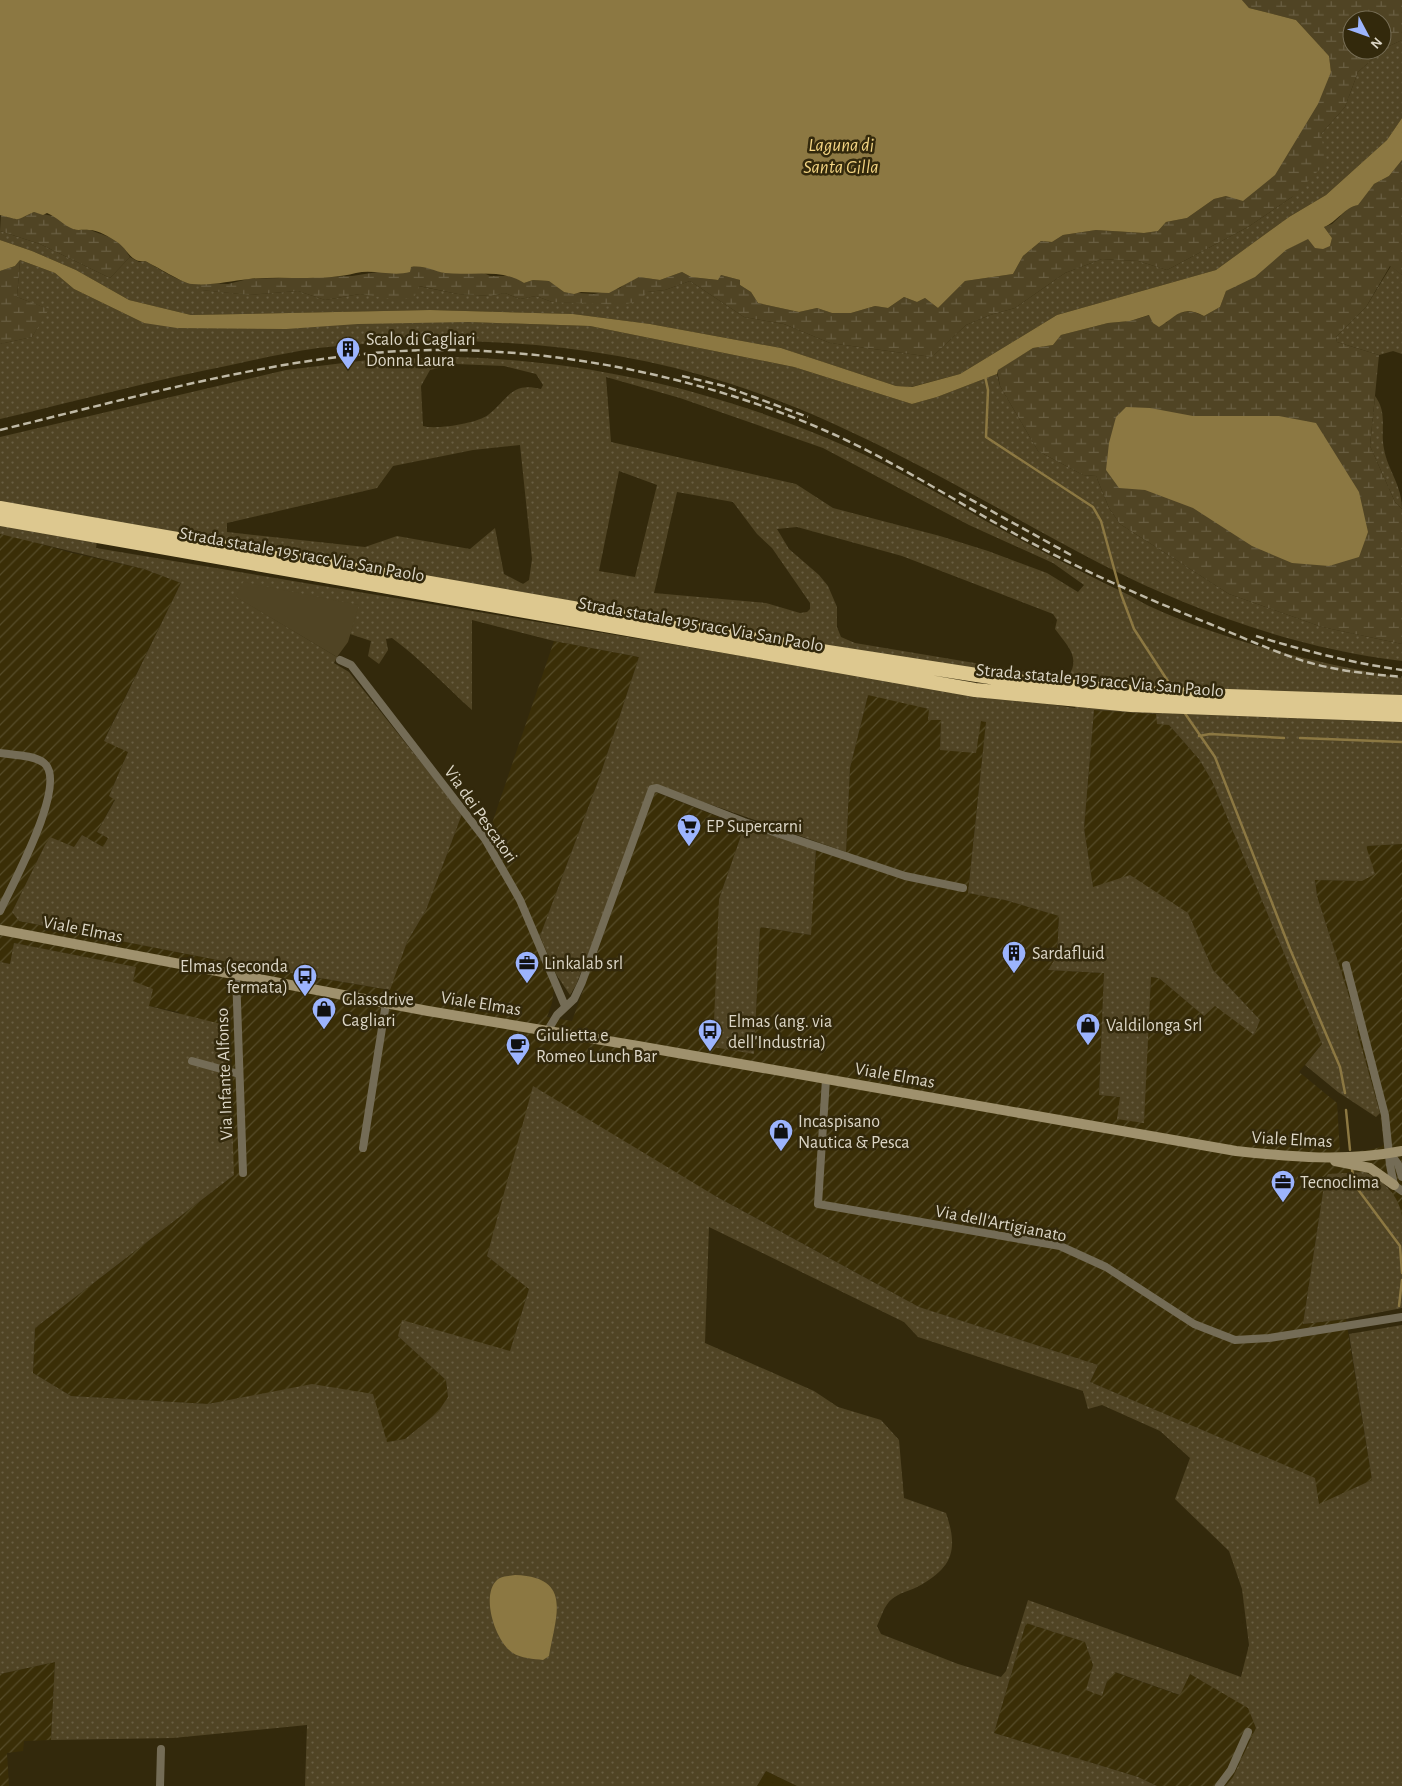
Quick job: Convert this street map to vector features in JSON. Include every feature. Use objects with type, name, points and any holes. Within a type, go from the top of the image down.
[{"type":"highway","name":"Strada statale 195 racc Via San Paolo","points":[[0,508],[98,531],[811,662],[975,690],[1080,695],[1141,694],[1392,710],[1402,702]]},
{"type":"highway","name":"Strada statale 195 racc Via San Paolo","points":[[0,519],[98,531]]},
{"type":"main road","name":"Viale Elmas","points":[[0,930],[386,1003],[1187,1144],[1256,1154],[1324,1158],[1402,1151]]},
{"type":"main road","points":[[1324,1158],[1370,1168],[1400,1187]]},
{"type":"street","name":"Via dei Pescatori","points":[[340,660],[351,665],[485,839],[520,900],[565,1006]]},
{"type":"street","points":[[0,753],[39,760],[46,764],[51,776],[45,814],[0,911]]},
{"type":"street","points":[[548,1030],[565,1006],[574,1000],[582,982],[652,789],[657,788],[744,822],[905,876],[963,888]]},
{"type":"street","points":[[1346,965],[1386,1115],[1390,1165],[1400,1187]]},
{"type":"street","name":"Via Infante Alfonso","points":[[236,974],[243,1173]]},
{"type":"street","points":[[363,1148],[386,1003]]},
{"type":"street","points":[[192,1060],[239,1074]]},
{"type":"street","name":"Via dell'Artigianato","points":[[826,1079],[818,1204],[1060,1246],[1106,1267],[1194,1324],[1235,1340],[1269,1338],[1402,1317]]},
{"type":"street","points":[[1219,1786],[1231,1770],[1248,1732]]},
{"type":"street","points":[[160,1786],[161,1749]]},
{"type":"shaded area","points":[[0,534],[144,569],[181,583],[104,740],[128,752],[109,796],[115,799],[97,832],[108,838],[103,847],[82,835],[74,847],[50,838],[12,912],[19,921],[243,965],[389,990],[407,942],[426,910],[462,814],[485,844],[554,641],[639,657],[600,776],[540,936],[556,974],[552,1003],[547,1017],[572,1021],[655,792],[744,827],[719,899],[719,932],[754,1054],[760,927],[810,935],[817,842],[846,852],[850,768],[868,695],[883,697],[929,709],[941,720],[940,750],[981,721],[986,722],[968,893],[1005,900],[1059,916],[1057,956],[1048,970],[1104,973],[1099,1095],[1120,1097],[1143,1123],[1151,977],[1159,978],[1204,1016],[1215,1005],[1254,1035],[1260,1020],[1213,970],[1188,913],[1093,887],[1084,828],[1094,710],[1156,714],[1169,725],[1199,759],[1212,781],[1322,1044],[1299,1072],[1337,1103],[1340,1153],[1369,1150],[1381,1147],[1384,1144],[1380,1113],[1357,1031],[1357,1021],[1317,896],[1315,880],[1362,881],[1365,846],[1402,844],[1402,1216],[1388,1186],[1328,1174],[1325,1179],[1303,1324],[1346,1319],[1372,1480],[1319,1505],[1314,1478],[1090,1382],[1098,1365],[919,1307],[690,1182],[534,1087],[487,1256],[529,1289],[510,1351],[398,1336],[446,1380],[448,1397],[438,1412],[405,1439],[387,1442],[312,1385],[208,1404],[71,1396],[33,1373],[35,1328],[234,1175],[179,1012],[149,1006],[133,981],[135,967],[14,943],[10,964],[0,962]]},
{"type":"shaded area","points":[[1026,1623],[1085,1642],[1093,1665],[1087,1690],[1102,1695],[1107,1681],[1114,1672],[1179,1695],[1190,1674],[1249,1708],[1256,1728],[1233,1778],[1226,1786],[1157,1786],[1138,1777],[994,1733]]},
{"type":"shaded area","points":[[55,1662],[51,1740],[24,1741],[23,1751],[7,1753],[9,1786],[0,1786],[0,1674]]},
{"type":"shaded area","points":[[766,1771],[797,1786],[757,1786]]},
{"type":"green space","points":[[1242,0],[1402,0],[1402,40],[1392,45],[1392,10],[1342,10],[1342,60],[1372,60],[1358,72],[1345,107],[1321,134],[1326,163],[1292,197],[1248,227],[1167,270],[1138,261],[1102,259],[1065,273],[1015,308],[990,315],[966,325],[932,357],[830,343],[784,324],[744,317],[690,281],[665,290],[647,292],[641,300],[623,305],[552,302],[536,296],[520,299],[505,293],[491,296],[458,294],[419,286],[414,298],[399,300],[360,294],[325,300],[298,291],[249,295],[201,290],[199,283],[228,284],[248,279],[352,276],[423,265],[445,273],[482,272],[490,276],[513,276],[524,283],[533,280],[550,281],[564,292],[594,294],[620,288],[625,283],[639,277],[660,280],[682,272],[691,277],[717,280],[721,275],[740,280],[740,285],[751,292],[758,303],[799,312],[817,308],[832,313],[851,313],[875,306],[888,308],[904,297],[917,302],[925,298],[938,308],[965,281],[1013,274],[1023,256],[1041,241],[1052,242],[1063,235],[1096,230],[1144,233],[1158,231],[1166,222],[1187,218],[1214,199],[1226,196],[1331,72],[1329,56],[1296,20],[1249,8]]},
{"type":"green space","points":[[1402,40],[1402,118],[1387,140],[1326,195],[1289,217],[1216,270],[1057,315],[960,374],[911,387],[896,386],[781,348],[650,324],[573,314],[430,310],[191,315],[129,300],[76,270],[32,251],[0,240],[0,231],[40,244],[110,278],[130,257],[139,262],[145,261],[186,282],[199,283],[202,290],[249,295],[298,291],[325,300],[360,294],[378,296],[418,286],[458,294],[491,296],[505,293],[520,299],[536,296],[552,302],[601,303],[647,292],[665,290],[690,281],[744,317],[784,324],[830,343],[932,357],[966,325],[990,315],[1015,308],[1065,273],[1102,259],[1138,261],[1167,270],[1248,227],[1292,197],[1321,134],[1345,107],[1358,72],[1372,60],[1392,60],[1392,45]]},
{"type":"green space","points":[[1402,160],[1402,275],[1390,266],[1366,307],[1336,337],[1337,342],[1379,355],[1370,446],[1395,502],[1402,509],[1402,644],[1322,627],[1229,594],[1120,524],[1109,508],[1096,476],[1083,475],[1038,451],[1000,386],[997,370],[1033,348],[1053,345],[1061,335],[1150,315],[1166,323],[1174,315],[1184,312],[1194,312],[1204,316],[1220,307],[1226,291],[1286,250],[1308,238],[1330,246],[1332,238],[1324,227],[1332,224],[1374,184],[1389,176]]},
{"type":"green space","points":[[34,212],[57,217],[75,230],[90,230],[109,237],[122,245],[130,257],[110,278],[40,244],[0,231],[1,214],[15,218]]},
{"type":"green space","points":[[20,260],[55,273],[74,289],[144,323],[468,322],[590,326],[794,367],[912,404],[937,397],[997,374],[1000,386],[1038,451],[1083,475],[1096,476],[1109,508],[1120,524],[1229,594],[1322,627],[1402,644],[1402,661],[1323,647],[1285,637],[1247,626],[1173,598],[1101,564],[936,474],[822,418],[728,383],[628,358],[525,344],[473,341],[370,343],[318,348],[173,377],[0,419],[0,344],[32,337],[48,309],[17,297]]},
{"type":"green space","points":[[20,260],[17,297],[49,309],[32,337],[0,344],[0,271],[15,266]]},
{"type":"green space","points":[[1391,266],[1402,275],[1402,354],[1393,351],[1379,355],[1337,342],[1336,337],[1366,307]]},
{"type":"green space","points":[[454,357],[550,364],[645,380],[738,406],[784,421],[868,457],[907,476],[1056,559],[1146,605],[1180,619],[1210,631],[1273,650],[1337,666],[1402,678],[1402,844],[1366,846],[1375,874],[1362,881],[1315,880],[1317,896],[1357,1021],[1357,1031],[1380,1113],[1376,1117],[1338,1092],[1305,1065],[1322,1044],[1212,781],[1199,759],[1169,725],[1157,724],[1156,714],[1094,710],[1084,828],[1093,887],[1130,875],[1188,913],[1213,970],[1260,1020],[1254,1035],[1215,1006],[1204,1016],[1159,978],[1151,977],[1144,1123],[1117,1119],[1120,1097],[1099,1095],[1104,973],[1048,970],[1057,956],[1059,916],[1005,900],[968,893],[986,722],[981,721],[976,753],[940,750],[941,720],[928,720],[929,709],[868,695],[850,768],[846,852],[655,785],[576,985],[570,995],[556,974],[540,936],[600,776],[639,657],[554,641],[472,620],[472,710],[392,638],[386,639],[388,650],[379,664],[368,656],[371,641],[350,634],[358,605],[237,597],[337,657],[334,663],[349,672],[462,814],[426,910],[407,942],[390,990],[243,965],[19,921],[12,912],[50,837],[74,847],[82,835],[103,847],[108,838],[97,832],[115,800],[109,796],[128,752],[104,741],[181,583],[144,569],[0,534],[0,437],[286,370],[368,360]],"holes":[[[455,364],[504,366],[536,374],[543,385],[541,389],[523,388],[511,393],[488,415],[475,421],[457,425],[429,427],[423,426],[421,386],[430,370]],[[606,377],[680,398],[823,448],[969,525],[1053,563],[1084,585],[1078,592],[1047,573],[988,551],[940,536],[833,508],[796,484],[611,442]],[[520,445],[532,559],[529,580],[523,584],[504,574],[495,528],[470,549],[397,536],[365,547],[227,532],[227,523],[377,488],[393,466],[473,450]],[[619,471],[657,485],[635,577],[599,571]],[[677,492],[733,502],[757,534],[772,548],[810,603],[810,609],[807,612],[800,613],[766,603],[654,593]],[[100,521],[147,527],[472,585],[630,610],[636,613],[852,651],[1082,683],[1075,708],[801,666],[96,548]],[[797,527],[902,556],[1053,614],[1057,620],[1055,629],[1073,656],[1069,675],[1058,677],[855,643],[841,637],[837,627],[837,607],[828,586],[819,575],[789,549],[777,529]]]},
{"type":"green space","points":[[1375,396],[1383,415],[1384,449],[1400,493],[1402,509],[1395,502],[1370,446]]},
{"type":"green space","points":[[243,582],[359,605],[348,642],[337,657],[236,597]]},
{"type":"green space","points":[[744,827],[816,848],[811,935],[760,927],[754,1054],[713,1047],[719,899]]},
{"type":"green space","points":[[14,943],[136,967],[133,981],[153,989],[149,1006],[229,1026],[234,1175],[35,1328],[33,1373],[71,1396],[208,1404],[312,1384],[373,1394],[387,1442],[405,1439],[438,1412],[448,1397],[446,1380],[398,1336],[402,1320],[510,1351],[529,1289],[487,1256],[533,1086],[717,1197],[919,1307],[1098,1365],[1090,1382],[1315,1478],[1319,1504],[1372,1480],[1349,1334],[1402,1325],[1402,1786],[1226,1786],[1233,1777],[1256,1728],[1248,1708],[1190,1674],[1180,1695],[1115,1672],[1107,1681],[1102,1696],[1086,1690],[1093,1665],[1085,1642],[1026,1623],[994,1733],[1138,1777],[1157,1786],[797,1786],[766,1771],[757,1786],[305,1786],[307,1725],[173,1738],[51,1740],[55,1662],[0,1674],[0,962],[10,964]],"holes":[[[709,1227],[904,1322],[918,1337],[1083,1391],[1088,1409],[1102,1405],[1160,1431],[1190,1458],[1175,1499],[1229,1551],[1242,1589],[1249,1645],[1241,1677],[1028,1600],[1006,1671],[1001,1677],[958,1664],[881,1634],[877,1626],[889,1602],[898,1595],[929,1580],[938,1573],[950,1557],[952,1538],[946,1513],[904,1498],[899,1440],[881,1420],[838,1407],[814,1391],[705,1343]]]},
{"type":"green space","points":[[1364,1172],[1383,1183],[1389,1189],[1400,1208],[1402,1216],[1402,1308],[1346,1319],[1303,1324],[1325,1179],[1328,1174]]},
{"type":"water","name":"Laguna di Santa Gilla","points":[[0,0],[1242,0],[1249,8],[1296,20],[1329,56],[1331,72],[1318,104],[1275,175],[1243,201],[1226,196],[1214,199],[1187,218],[1166,222],[1158,231],[1144,233],[1096,230],[1063,235],[1052,242],[1041,241],[1023,256],[1013,274],[965,281],[938,308],[925,298],[917,302],[904,297],[888,308],[875,306],[851,313],[832,313],[817,308],[799,312],[758,303],[751,292],[740,285],[740,280],[721,275],[718,280],[691,277],[682,272],[660,280],[639,277],[609,293],[581,292],[574,294],[564,292],[549,281],[533,280],[524,283],[515,278],[496,274],[455,274],[424,267],[411,267],[410,272],[396,274],[363,272],[316,278],[262,278],[213,284],[192,284],[176,278],[145,261],[132,258],[121,245],[104,234],[93,230],[73,229],[47,213],[43,215],[34,212],[18,219],[0,215]]},
{"type":"water","points":[[1402,118],[1402,160],[1389,176],[1374,184],[1358,205],[1353,206],[1324,227],[1332,238],[1330,246],[1323,249],[1315,248],[1308,239],[1286,250],[1255,277],[1226,291],[1220,307],[1204,316],[1190,311],[1179,313],[1159,327],[1153,323],[1149,315],[1130,321],[1108,323],[1061,335],[1053,345],[1033,348],[998,370],[997,374],[937,397],[912,404],[794,367],[590,326],[468,322],[358,324],[286,329],[177,328],[144,323],[74,289],[55,273],[20,260],[15,266],[0,271],[0,240],[32,251],[76,270],[129,300],[191,315],[430,310],[573,314],[650,324],[781,348],[896,386],[912,387],[960,374],[1057,315],[1216,270],[1289,217],[1326,195],[1387,140]]},
{"type":"water","points":[[1126,407],[1150,408],[1193,416],[1279,416],[1316,423],[1359,492],[1368,532],[1359,557],[1329,566],[1292,563],[1252,546],[1193,508],[1145,490],[1119,488],[1106,470],[1109,443],[1116,417]]},
{"type":"water","points":[[505,1576],[533,1577],[546,1583],[553,1591],[557,1613],[549,1656],[543,1660],[523,1657],[513,1653],[501,1640],[492,1619],[490,1597],[492,1587],[497,1580]]},
{"type":"waterway","points":[[985,376],[988,390],[986,437],[1093,507],[1101,521],[1121,594],[1134,629],[1173,689]]},
{"type":"waterway","points":[[1184,712],[1215,757],[1290,949],[1340,1067],[1345,1093]]},
{"type":"waterway","points":[[1199,736],[1210,734],[1284,738]]},
{"type":"waterway","points":[[1300,738],[1402,742]]},
{"type":"waterway","points":[[1346,1110],[1350,1150]]},
{"type":"waterway","points":[[1352,1169],[1354,1184],[1400,1246],[1402,1273]]},
{"type":"waterway","points":[[1399,1306],[1402,1280]]},
{"type":"railway","points":[[0,430],[225,376],[271,367],[363,354],[422,350],[482,351],[603,364],[663,377],[722,393],[779,412],[833,434],[883,459],[1050,553],[1095,575],[1270,649],[1330,668],[1402,677]]},
{"type":"railway","points":[[682,376],[724,386],[808,417]]},
{"type":"railway","points":[[959,493],[1071,555]]},
{"type":"railway","points":[[1256,636],[1329,656],[1402,670]]},
{"type":"place","name":"Scalo di Cagliari Donna Laura","points":[[348,370]]},
{"type":"place","name":"EP Supercarni","points":[[689,847]]},
{"type":"place","name":"Sardafluid","points":[[1014,974]]},
{"type":"place","name":"Linkalab srl","points":[[527,984]]},
{"type":"place","name":"Elmas (seconda fermata)","points":[[305,997]]},
{"type":"place","name":"Glassdrive Cagliari","points":[[324,1030]]},
{"type":"place","name":"Valdilonga Srl","points":[[1088,1046]]},
{"type":"place","name":"Elmas (ang. via dell'Industria)","points":[[710,1052]]},
{"type":"place","name":"Giulietta e Romeo Lunch Bar","points":[[518,1066]]},
{"type":"place","name":"Incaspisano Nautica & Pesca","points":[[781,1152]]},
{"type":"place","name":"Tecnoclima","points":[[1283,1203]]}]
